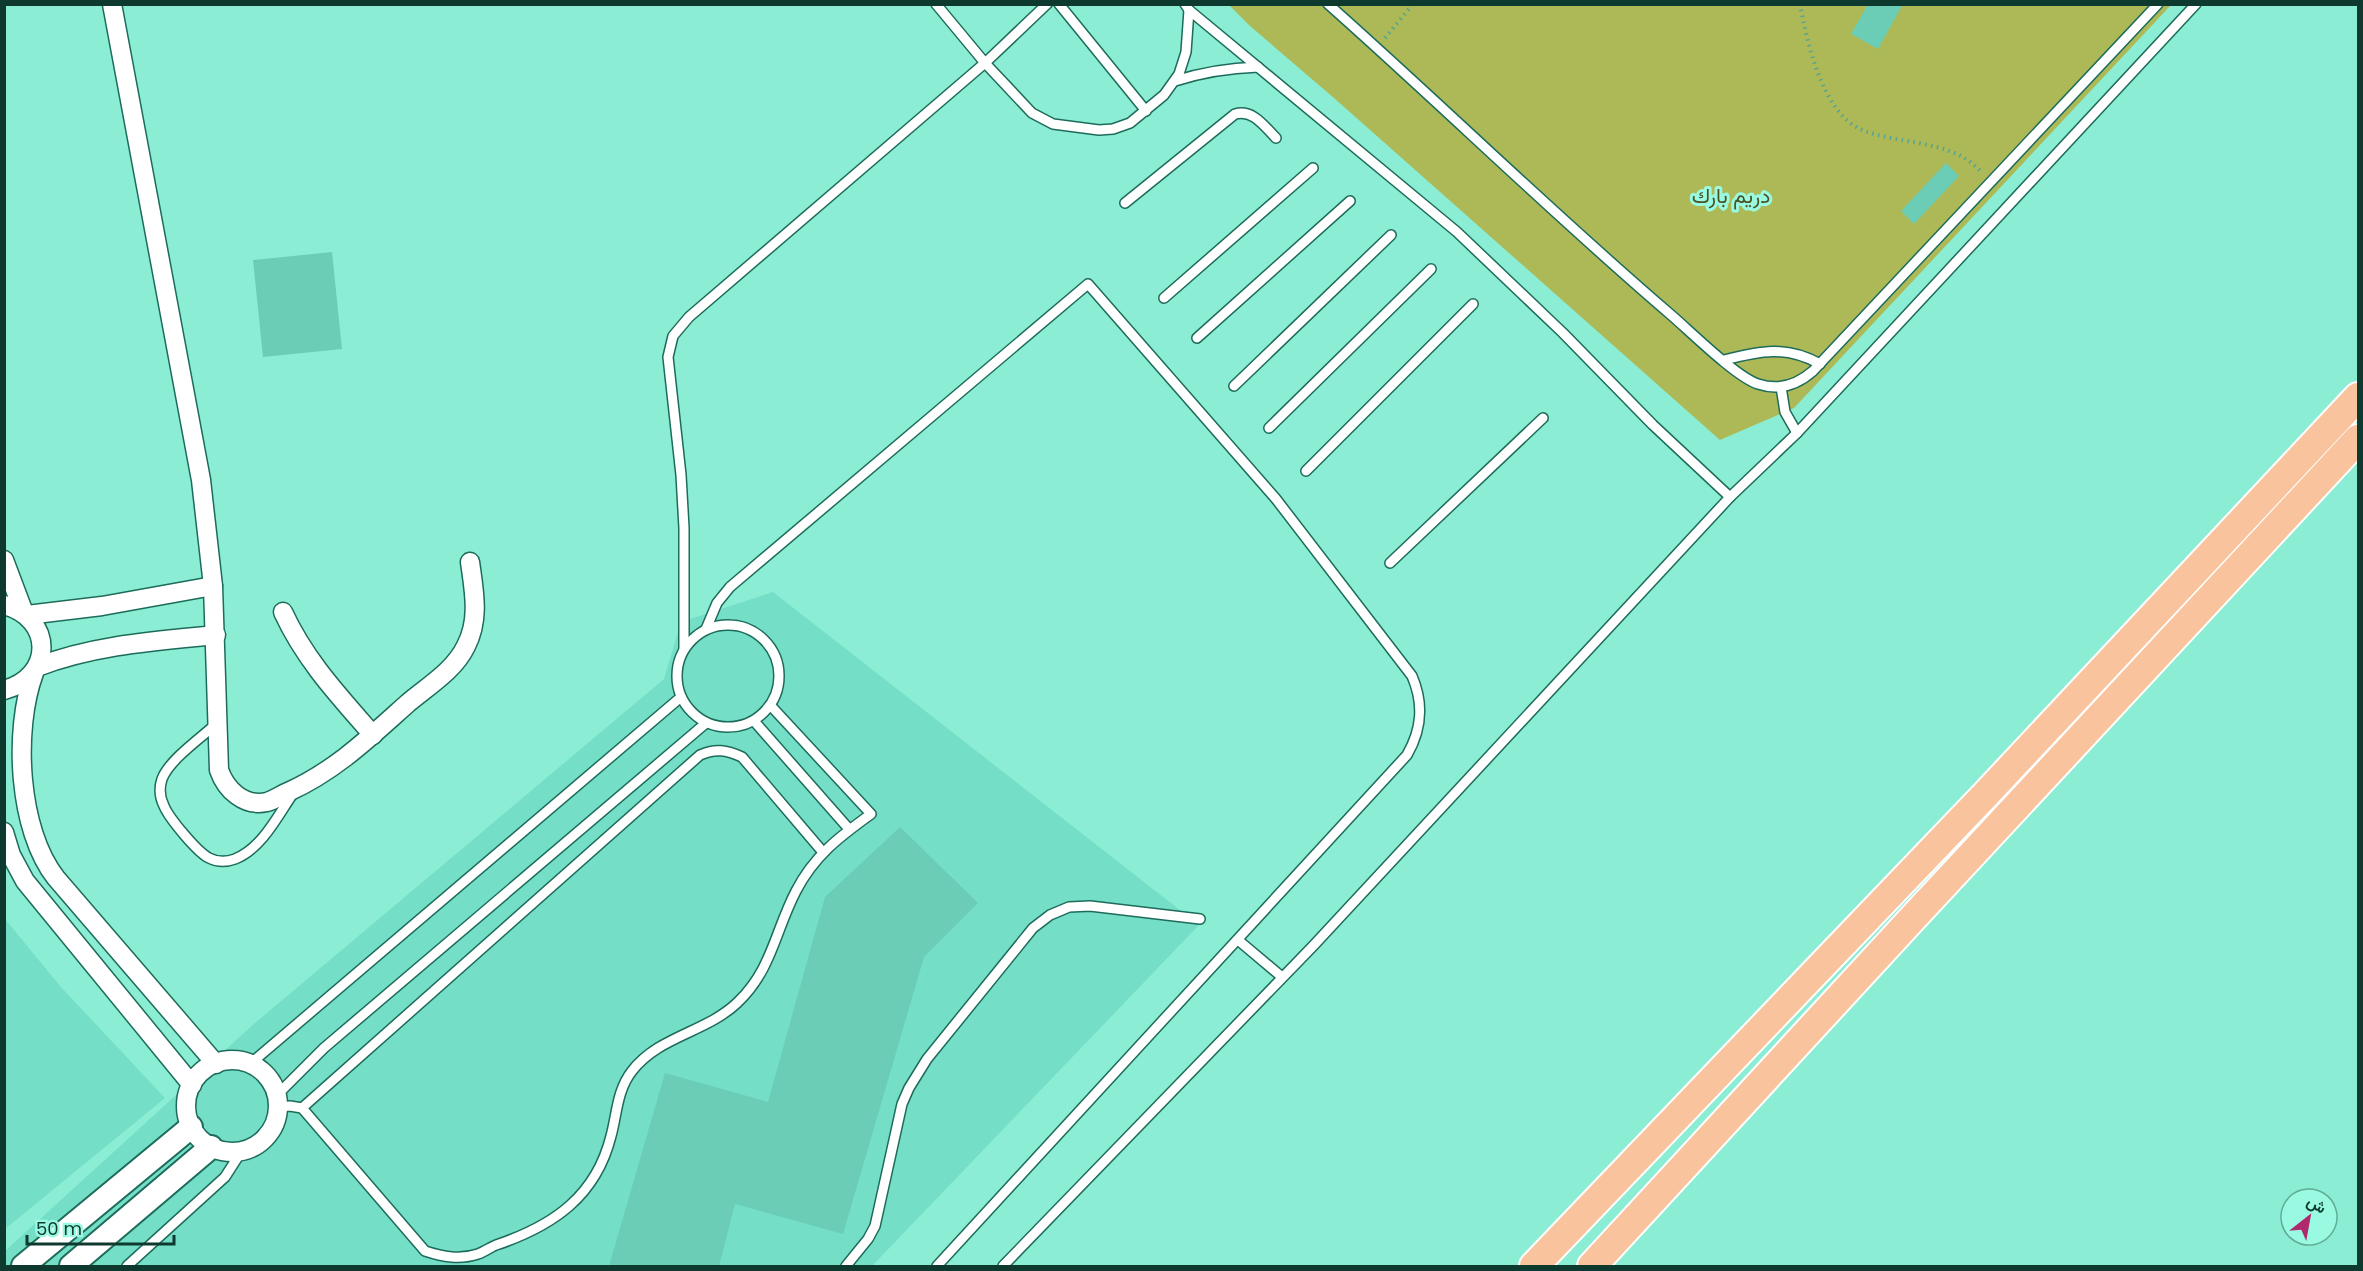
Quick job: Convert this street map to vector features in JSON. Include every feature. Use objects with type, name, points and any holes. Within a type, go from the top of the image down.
[{"type":"main road","points":[[1534,1266],[1979,801],[2358,397]]},
{"type":"main road","points":[[1592,1266],[2358,439]]},
{"type":"street","points":[[112,4],[192,427],[207,522],[216,635],[216,724],[219,770],[222,780],[236,796],[257,802],[267,802],[326,772],[373,735],[452,666],[466,646],[475,622],[476,610],[470,562]]},
{"type":"street","points":[[4,560],[25,614],[38,630],[41,641],[42,652],[25,702],[23,748],[30,826],[40,854],[56,878],[216,1064]]},
{"type":"street","points":[[4,605],[25,614],[94,608],[213,586]]},
{"type":"street","points":[[283,612],[293,634],[320,675],[373,735]]},
{"type":"street","points":[[4,690],[26,681],[35,670],[68,656],[99,648],[216,635]]},
{"type":"street","points":[[4,832],[11,855],[24,881],[192,1085]]},
{"type":"street","points":[[239,1061],[250,1064],[262,1071],[271,1082],[278,1101],[272,1131],[259,1144],[241,1152],[226,1152],[211,1147],[199,1138],[191,1127],[187,1113],[187,1098],[192,1085],[198,1076],[216,1064],[239,1061]]},
{"type":"street","points":[[23,1266],[191,1127]]},
{"type":"street","points":[[71,1266],[211,1147]]},
{"type":"lane","points":[[936,4],[985,63],[1032,113],[1053,124],[1099,130],[1113,129],[1130,123],[1164,95],[1175,81],[1186,52],[1187,7]]},
{"type":"lane","points":[[684,649],[684,528],[681,475],[668,368],[670,346],[674,336],[689,317],[985,63],[1047,4]]},
{"type":"lane","points":[[1059,4],[1146,111]]},
{"type":"lane","points":[[1328,4],[1627,278],[1746,379],[1757,384],[1781,387],[1804,379],[1820,364],[2158,4]]},
{"type":"lane","points":[[1003,1266],[1282,977],[1730,497],[1797,433],[2196,4]]},
{"type":"lane","points":[[1187,7],[1457,232],[1563,333],[1653,425],[1730,497]]},
{"type":"lane","points":[[1175,81],[1211,71],[1258,67]]},
{"type":"lane","points":[[1125,203],[1235,114],[1243,112],[1250,114],[1276,138]]},
{"type":"lane","points":[[1164,298],[1313,168]]},
{"type":"lane","points":[[1197,338],[1350,201]]},
{"type":"lane","points":[[1234,386],[1391,235]]},
{"type":"lane","points":[[1269,428],[1431,269]]},
{"type":"lane","points":[[706,629],[717,603],[730,587],[1088,284],[1276,499],[1412,676],[1418,688],[1419,730],[1407,755],[937,1266]]},
{"type":"lane","points":[[1306,471],[1473,304]]},
{"type":"lane","points":[[1724,360],[1781,351],[1795,353],[1820,364]]},
{"type":"lane","points":[[1781,387],[1785,412],[1797,433]]},
{"type":"lane","points":[[1390,563],[1543,418]]},
{"type":"lane","points":[[721,625],[736,625],[750,629],[773,649],[779,663],[778,693],[771,706],[754,721],[738,727],[706,723],[687,708],[681,697],[677,681],[678,664],[684,649],[694,637],[706,629],[721,625]]},
{"type":"lane","points":[[250,1064],[681,697]]},
{"type":"lane","points":[[706,723],[324,1048],[278,1101],[302,1108],[425,1251],[439,1256],[476,1255],[537,1230],[570,1205],[594,1174],[610,1138],[622,1088],[640,1061],[667,1041],[697,1030],[723,1015],[750,989],[771,957],[797,889],[822,851],[870,814],[771,706]]},
{"type":"lane","points":[[754,721],[849,829]]},
{"type":"lane","points":[[216,724],[172,764],[162,780],[160,789],[161,798],[169,815],[207,857],[216,861],[227,861],[253,848],[297,788]]},
{"type":"lane","points":[[302,1108],[700,755],[715,750],[725,750],[742,757],[822,851]]},
{"type":"lane","points":[[846,1266],[864,1245],[875,1226],[902,1104],[909,1088],[927,1059],[1041,921],[1059,910],[1080,906],[1200,919]]},
{"type":"lane","points":[[1238,940],[1282,977]]},
{"type":"lane","points":[[127,1266],[225,1177],[241,1152]]},
{"type":"path","points":[[1377,48],[1413,4]]},
{"type":"path","points":[[1800,4],[1806,35],[1823,84],[1837,110],[1847,120],[1859,128],[1878,135],[1942,147],[1956,153],[1975,166],[1990,184]]},
{"type":"shaded area","points":[[773,592],[1199,925],[872,1266],[5,1266],[5,1251],[255,1023],[664,679],[681,622]]},
{"type":"shaded area","points":[[5,919],[60,986],[165,1098],[5,1229]]},
{"type":"green space","name":"دريم بارك","points":[[1229,5],[2171,5],[1794,408],[1720,440]]},
{"type":"building","points":[[1868,4],[1903,4],[1878,49],[1851,34]]},
{"type":"building","points":[[1946,163],[1959,176],[1914,224],[1901,211]]},
{"type":"building","points":[[332,252],[342,349],[263,357],[253,260]]},
{"type":"building","points":[[900,827],[978,903],[924,957],[843,1234],[735,1204],[719,1266],[609,1266],[665,1073],[768,1102],[825,897]]}]
